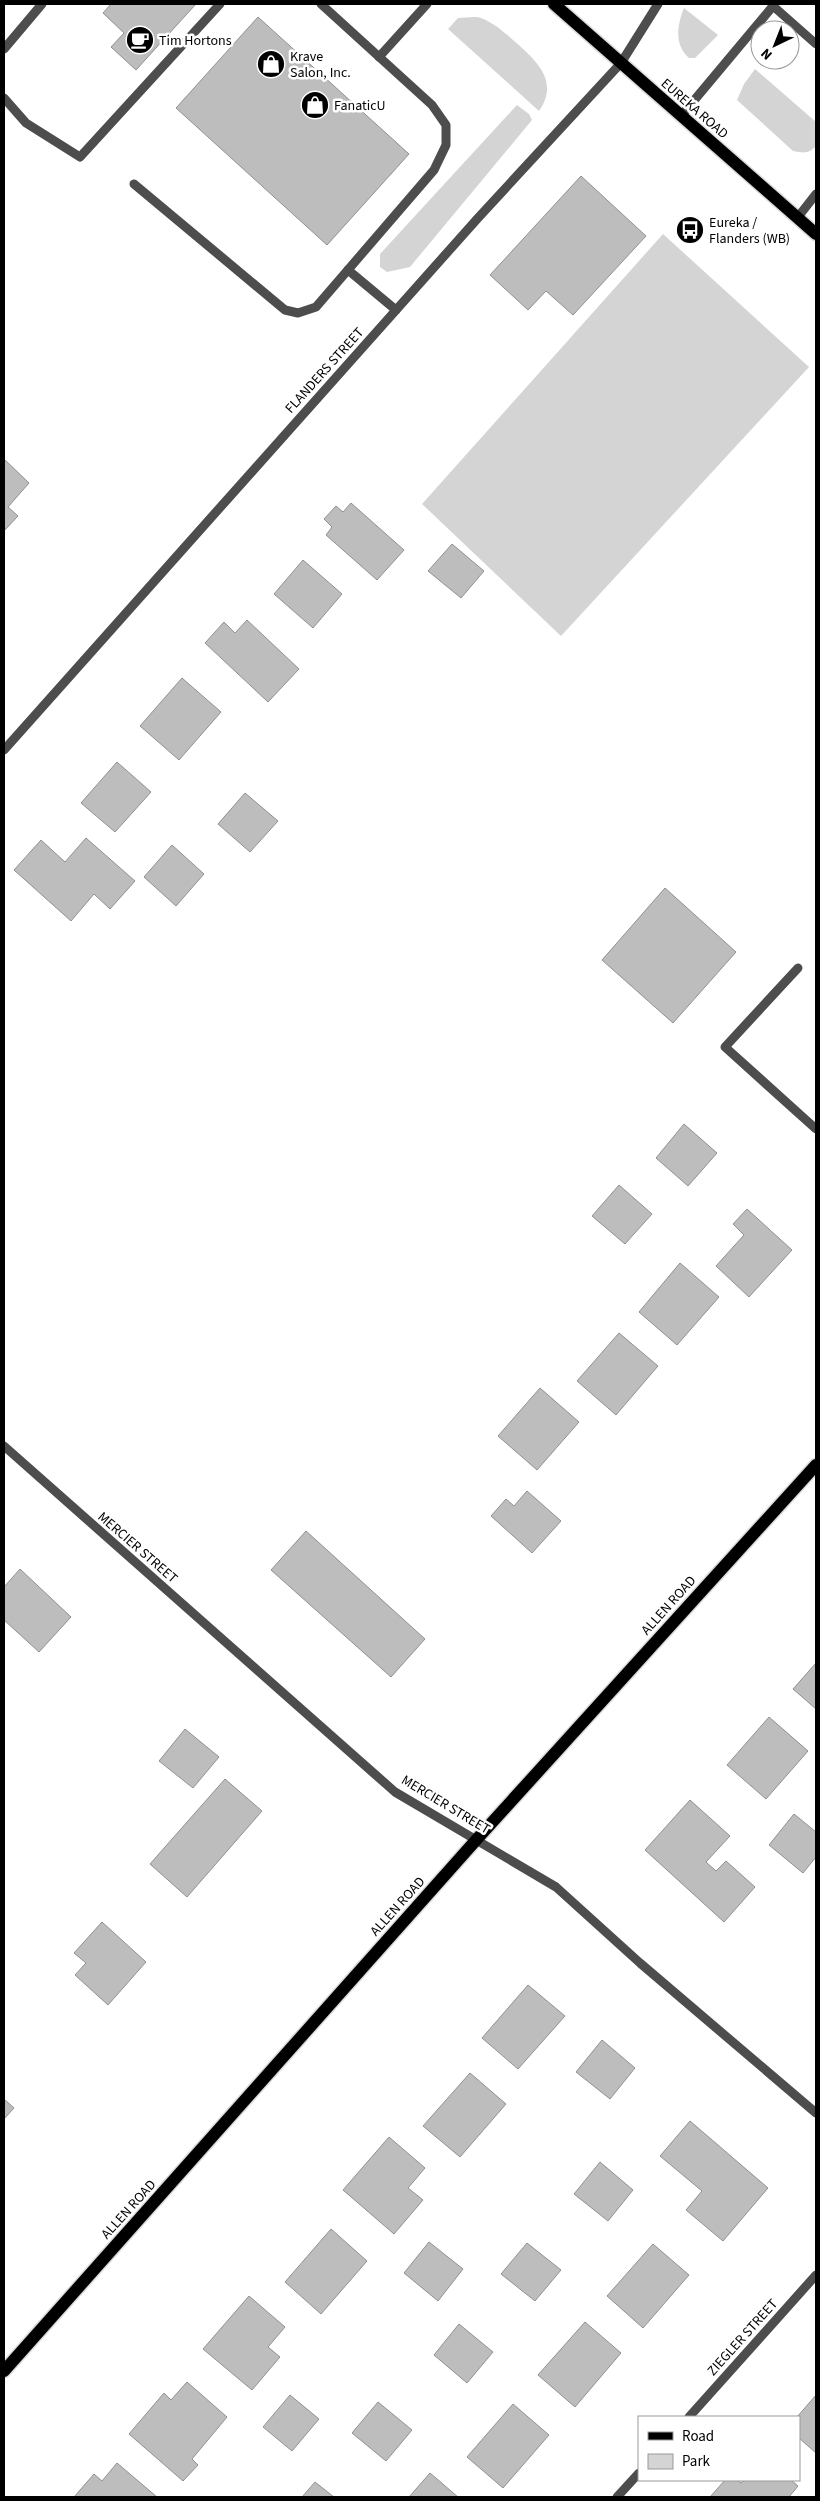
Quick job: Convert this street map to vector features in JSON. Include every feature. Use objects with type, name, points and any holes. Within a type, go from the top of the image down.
[{"type":"main road","name":"EUREKA ROAD","points":[[554,4],[816,234]]},
{"type":"main road","name":"ALLEN ROAD","points":[[4,2370],[476,1839],[816,1465]]},
{"type":"street","points":[[4,48],[42,4]]},
{"type":"street","points":[[4,98],[26,123],[80,157],[220,4]]},
{"type":"street","points":[[134,184],[285,310],[298,313],[316,307],[434,170],[446,145],[446,125],[432,105],[321,4]]},
{"type":"street","points":[[380,57],[427,4]]},
{"type":"street","name":"FLANDERS STREET","points":[[4,750],[396,310],[621,63],[658,4]]},
{"type":"street","points":[[681,116],[773,6],[816,44]]},
{"type":"street","points":[[798,218],[816,194]]},
{"type":"street","points":[[348,270],[396,310]]},
{"type":"street","points":[[798,968],[725,1047],[816,1129]]},
{"type":"street","name":"MERCIER STREET","points":[[4,1446],[395,1792],[556,1887],[640,1963],[816,2113]]},
{"type":"street","name":"ZIEGLER STREET","points":[[690,2416],[816,2275]]},
{"type":"street","points":[[617,2497],[638,2474]]},
{"type":"green space","points":[[684,8],[718,35],[695,58],[689,58],[684,53],[679,41],[678,34]]},
{"type":"green space","points":[[479,17],[490,22],[510,37],[537,63],[546,81],[547,90],[545,100],[539,111],[448,29],[458,18]]},
{"type":"green space","points":[[756,70],[816,122],[816,146],[808,152],[793,151],[737,100],[744,84]]},
{"type":"green space","points":[[517,105],[529,114],[532,120],[410,267],[387,272],[380,267],[380,254]]},
{"type":"green space","points":[[663,234],[809,367],[561,636],[422,504]]},
{"type":"building","name":"Tim Hortons","points":[[111,4],[196,4],[136,70],[111,47],[124,33],[103,13]]},
{"type":"building","points":[[258,17],[409,154],[327,245],[176,108]]},
{"type":"building","points":[[581,176],[646,236],[573,315],[546,291],[528,310],[490,275]]},
{"type":"building","points":[[4,459],[29,483],[8,507],[18,516],[4,531]]},
{"type":"building","points":[[351,503],[404,550],[377,580],[326,535],[332,527],[324,519],[336,506],[343,512]]},
{"type":"building","points":[[452,544],[484,571],[461,598],[428,571]]},
{"type":"building","points":[[303,560],[342,594],[313,628],[274,594]]},
{"type":"building","points":[[247,620],[299,669],[268,702],[205,643],[224,622],[235,633]]},
{"type":"building","points":[[182,678],[221,712],[179,760],[140,726]]},
{"type":"building","points":[[117,762],[151,792],[115,832],[81,803]]},
{"type":"building","points":[[245,793],[278,821],[250,852],[218,824]]},
{"type":"building","points":[[86,838],[135,881],[110,909],[94,894],[71,921],[14,870],[41,840],[65,862]]},
{"type":"building","points":[[172,845],[204,874],[176,906],[144,877]]},
{"type":"building","points":[[665,888],[736,952],[673,1023],[602,960]]},
{"type":"building","points":[[684,1124],[717,1153],[688,1186],[656,1158]]},
{"type":"building","points":[[619,1185],[652,1214],[625,1244],[592,1216]]},
{"type":"building","points":[[747,1209],[792,1250],[749,1297],[716,1266],[744,1235],[733,1224]]},
{"type":"building","points":[[680,1263],[719,1297],[677,1345],[639,1312]]},
{"type":"building","points":[[619,1333],[658,1366],[616,1415],[577,1381]]},
{"type":"building","points":[[540,1388],[579,1422],[537,1470],[498,1436]]},
{"type":"building","points":[[527,1491],[561,1521],[532,1553],[491,1516],[506,1499],[514,1506]]},
{"type":"building","points":[[306,1531],[425,1639],[391,1677],[271,1570]]},
{"type":"building","points":[[20,1569],[71,1617],[39,1652],[4,1620],[4,1587]]},
{"type":"building","points":[[816,1663],[816,1709],[793,1689]]},
{"type":"building","points":[[769,1717],[808,1751],[766,1799],[727,1765]]},
{"type":"building","points":[[185,1729],[219,1757],[193,1788],[159,1761]]},
{"type":"building","points":[[225,1779],[262,1811],[187,1897],[150,1864]]},
{"type":"building","points":[[690,1800],[730,1836],[706,1862],[716,1871],[726,1861],[755,1887],[724,1922],[645,1850]]},
{"type":"building","points":[[794,1814],[816,1832],[816,1857],[803,1873],[769,1845]]},
{"type":"building","points":[[102,1922],[146,1962],[108,2005],[75,1975],[86,1963],[74,1953]]},
{"type":"building","points":[[528,1985],[565,2016],[518,2069],[482,2038]]},
{"type":"building","points":[[602,2040],[635,2068],[610,2099],[576,2072]]},
{"type":"building","points":[[470,2073],[506,2104],[460,2157],[423,2126]]},
{"type":"building","points":[[4,2099],[14,2108],[4,2119]]},
{"type":"building","points":[[690,2121],[768,2188],[723,2241],[686,2210],[702,2191],[660,2156]]},
{"type":"building","points":[[389,2137],[425,2168],[408,2188],[423,2200],[394,2234],[343,2190]]},
{"type":"building","points":[[600,2162],[633,2190],[608,2221],[574,2194]]},
{"type":"building","points":[[331,2229],[367,2261],[321,2314],[285,2282]]},
{"type":"building","points":[[429,2242],[463,2269],[438,2301],[404,2273]]},
{"type":"building","points":[[527,2243],[561,2270],[535,2301],[501,2274]]},
{"type":"building","points":[[653,2244],[689,2275],[643,2328],[607,2296]]},
{"type":"building","points":[[249,2296],[285,2327],[268,2347],[280,2357],[252,2390],[203,2349]]},
{"type":"building","points":[[585,2322],[621,2353],[575,2407],[538,2375]]},
{"type":"building","points":[[459,2324],[493,2352],[467,2383],[434,2355]]},
{"type":"building","points":[[187,2382],[227,2417],[192,2459],[198,2465],[183,2481],[129,2434],[164,2393],[171,2400]]},
{"type":"building","points":[[290,2395],[319,2419],[292,2451],[263,2427]]},
{"type":"building","points":[[816,2395],[816,2453],[800,2439],[800,2416],[798,2416]]},
{"type":"building","points":[[378,2402],[412,2430],[386,2461],[352,2433]]},
{"type":"building","points":[[513,2404],[549,2435],[503,2488],[467,2457]]},
{"type":"building","points":[[117,2463],[157,2497],[74,2497],[94,2474],[102,2481]]},
{"type":"building","points":[[430,2473],[458,2497],[409,2497]]},
{"type":"building","points":[[724,2481],[738,2481],[741,2483],[743,2481],[792,2481],[798,2486],[789,2497],[710,2497]]},
{"type":"building","points":[[315,2482],[334,2497],[302,2497]]},
{"type":"place","name":"Tim Hortons","points":[[140,40]]},
{"type":"place","name":"Krave Salon, Inc.","points":[[271,64]]},
{"type":"place","name":"FanaticU","points":[[315,105]]},
{"type":"place","name":"Eureka / Flanders (WB)","points":[[690,230]]}]
